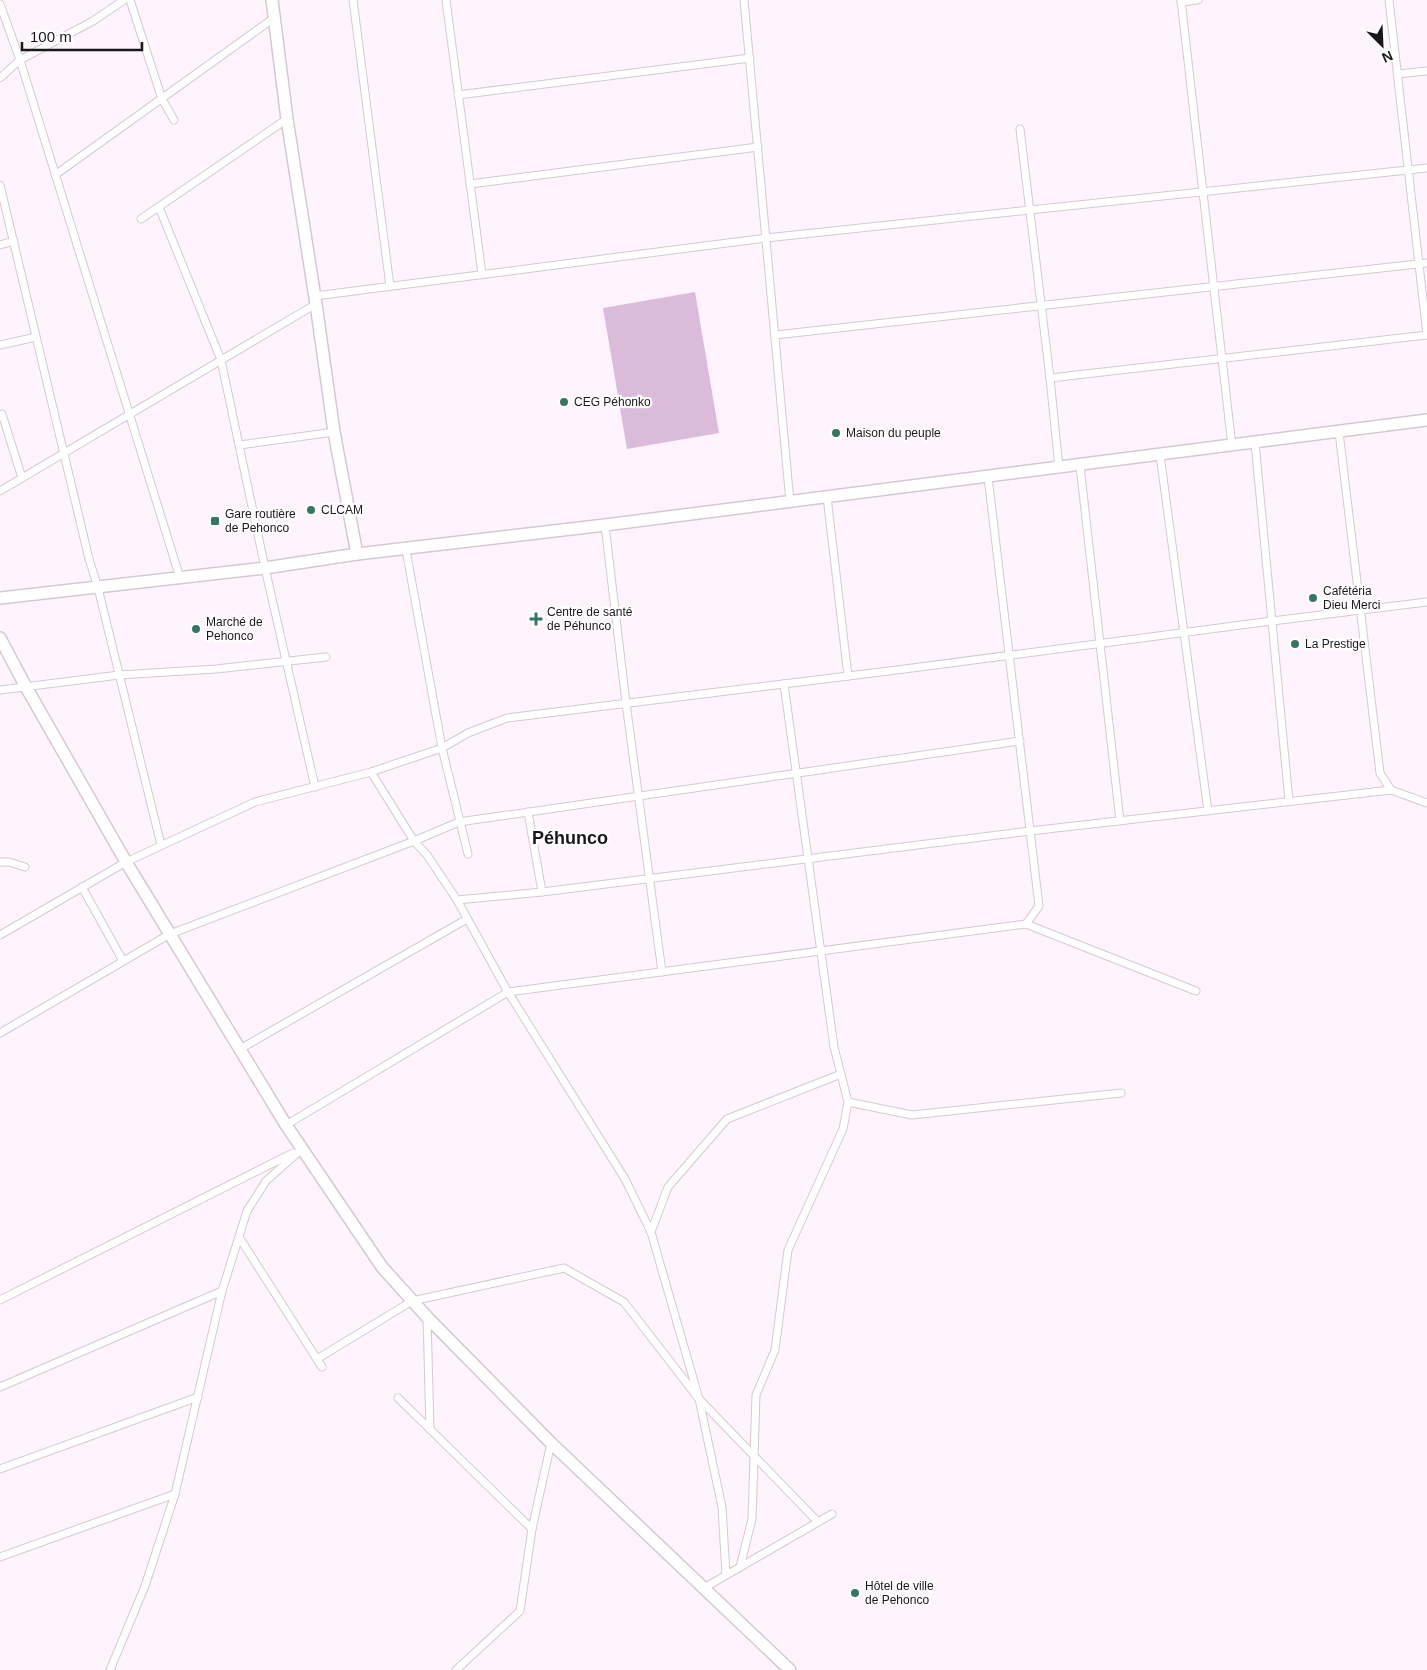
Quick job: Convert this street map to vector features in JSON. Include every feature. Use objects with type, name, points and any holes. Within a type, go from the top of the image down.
[{"type":"main road","points":[[272,0],[287,119],[334,432],[358,554]]},
{"type":"main road","points":[[1,600],[265,568],[358,554],[406,550],[1080,466],[1427,420]]},
{"type":"main road","points":[[0,638],[126,862],[286,1125],[382,1267],[427,1317],[551,1443],[790,1670]]},
{"type":"street","points":[[0,78],[20,60],[93,22],[124,0]]},
{"type":"street","points":[[130,0],[162,99],[174,120]]},
{"type":"street","points":[[353,0],[390,286]]},
{"type":"street","points":[[446,0],[482,274]]},
{"type":"street","points":[[744,0],[790,502]]},
{"type":"street","points":[[1198,0],[1181,1],[1232,446]]},
{"type":"street","points":[[1050,378],[1427,335],[1423,264],[1408,170],[1389,0]]},
{"type":"street","points":[[0,4],[20,60],[180,578]]},
{"type":"street","points":[[55,175],[274,18]]},
{"type":"street","points":[[458,95],[750,58]]},
{"type":"street","points":[[1398,74],[1427,71]]},
{"type":"street","points":[[141,219],[287,119]]},
{"type":"street","points":[[1020,130],[1059,468]]},
{"type":"street","points":[[470,184],[758,147]]},
{"type":"street","points":[[0,490],[221,360],[315,300],[390,286],[766,238],[1427,168]]},
{"type":"street","points":[[0,185],[161,845]]},
{"type":"street","points":[[159,207],[221,360],[314,786]]},
{"type":"street","points":[[0,245],[14,241]]},
{"type":"street","points":[[775,335],[1423,264]]},
{"type":"street","points":[[0,344],[36,337]]},
{"type":"street","points":[[2,414],[22,478]]},
{"type":"street","points":[[240,445],[334,432]]},
{"type":"street","points":[[1339,432],[1380,773],[1391,790]]},
{"type":"street","points":[[1255,443],[1289,801]]},
{"type":"street","points":[[1160,455],[1208,811]]},
{"type":"street","points":[[1080,466],[1120,821]]},
{"type":"street","points":[[988,477],[1039,906],[1026,924]]},
{"type":"street","points":[[827,497],[848,676]]},
{"type":"street","points":[[605,525],[626,704],[662,972]]},
{"type":"street","points":[[406,550],[442,748],[468,854]]},
{"type":"street","points":[[0,935],[126,862],[255,802],[371,772],[442,748],[468,733],[507,718],[848,676],[1272,620],[1427,602]]},
{"type":"street","points":[[0,690],[119,675],[216,669],[326,657]]},
{"type":"street","points":[[740,1568],[752,1519],[756,1395],[775,1350],[788,1250],[843,1129],[848,1102],[834,1047],[784,684]]},
{"type":"street","points":[[0,1033],[170,934],[459,822],[1020,741]]},
{"type":"street","points":[[371,772],[414,841],[457,900],[508,992],[625,1179],[650,1232],[699,1399],[722,1507],[726,1575]]},
{"type":"street","points":[[457,900],[542,892],[1030,831],[1391,790],[1427,803]]},
{"type":"street","points":[[528,812],[542,892]]},
{"type":"street","points":[[0,862],[9,862],[25,867]]},
{"type":"street","points":[[82,887],[123,961]]},
{"type":"street","points":[[240,1049],[467,919]]},
{"type":"street","points":[[286,1125],[508,992],[1026,924],[1196,991]]},
{"type":"street","points":[[650,1232],[668,1187],[727,1119],[841,1074]]},
{"type":"street","points":[[848,1102],[912,1115],[1120,1093]]},
{"type":"street","points":[[110,1670],[144,1586],[175,1494],[222,1291],[246,1211],[266,1181],[302,1149]]},
{"type":"street","points":[[0,1300],[302,1149]]},
{"type":"street","points":[[239,1237],[322,1366]]},
{"type":"street","points":[[317,1359],[412,1301],[564,1268],[624,1302],[699,1399],[818,1522]]},
{"type":"street","points":[[0,1388],[222,1291]]},
{"type":"street","points":[[427,1317],[430,1429]]},
{"type":"street","points":[[0,1469],[198,1397]]},
{"type":"street","points":[[398,1398],[532,1529]]},
{"type":"street","points":[[456,1670],[520,1611],[532,1529],[551,1443]]},
{"type":"street","points":[[0,1557],[175,1494]]},
{"type":"street","points":[[704,1588],[832,1514]]},
{"type":"shaded area","points":[[695,292],[719,433],[627,449],[603,308]]},
{"type":"place","name":"CEG Péhonko","points":[[564,402]]},
{"type":"place","name":"Maison du peuple","points":[[836,433]]},
{"type":"place","name":"CLCAM","points":[[311,510]]},
{"type":"place","name":"Gare routière de Pehonco","points":[[215,521]]},
{"type":"place","name":"Cafétéria Dieu Merci","points":[[1313,598]]},
{"type":"place","name":"Centre de santé de Péhunco","points":[[536,619]]},
{"type":"place","name":"Marché de Pehonco","points":[[196,629]]},
{"type":"place","name":"La Prestige","points":[[1295,644]]},
{"type":"place","name":"Hôtel de ville de Pehonco","points":[[855,1593]]},
{"type":"district","name":"Péhunco","points":[[570,838]]}]
